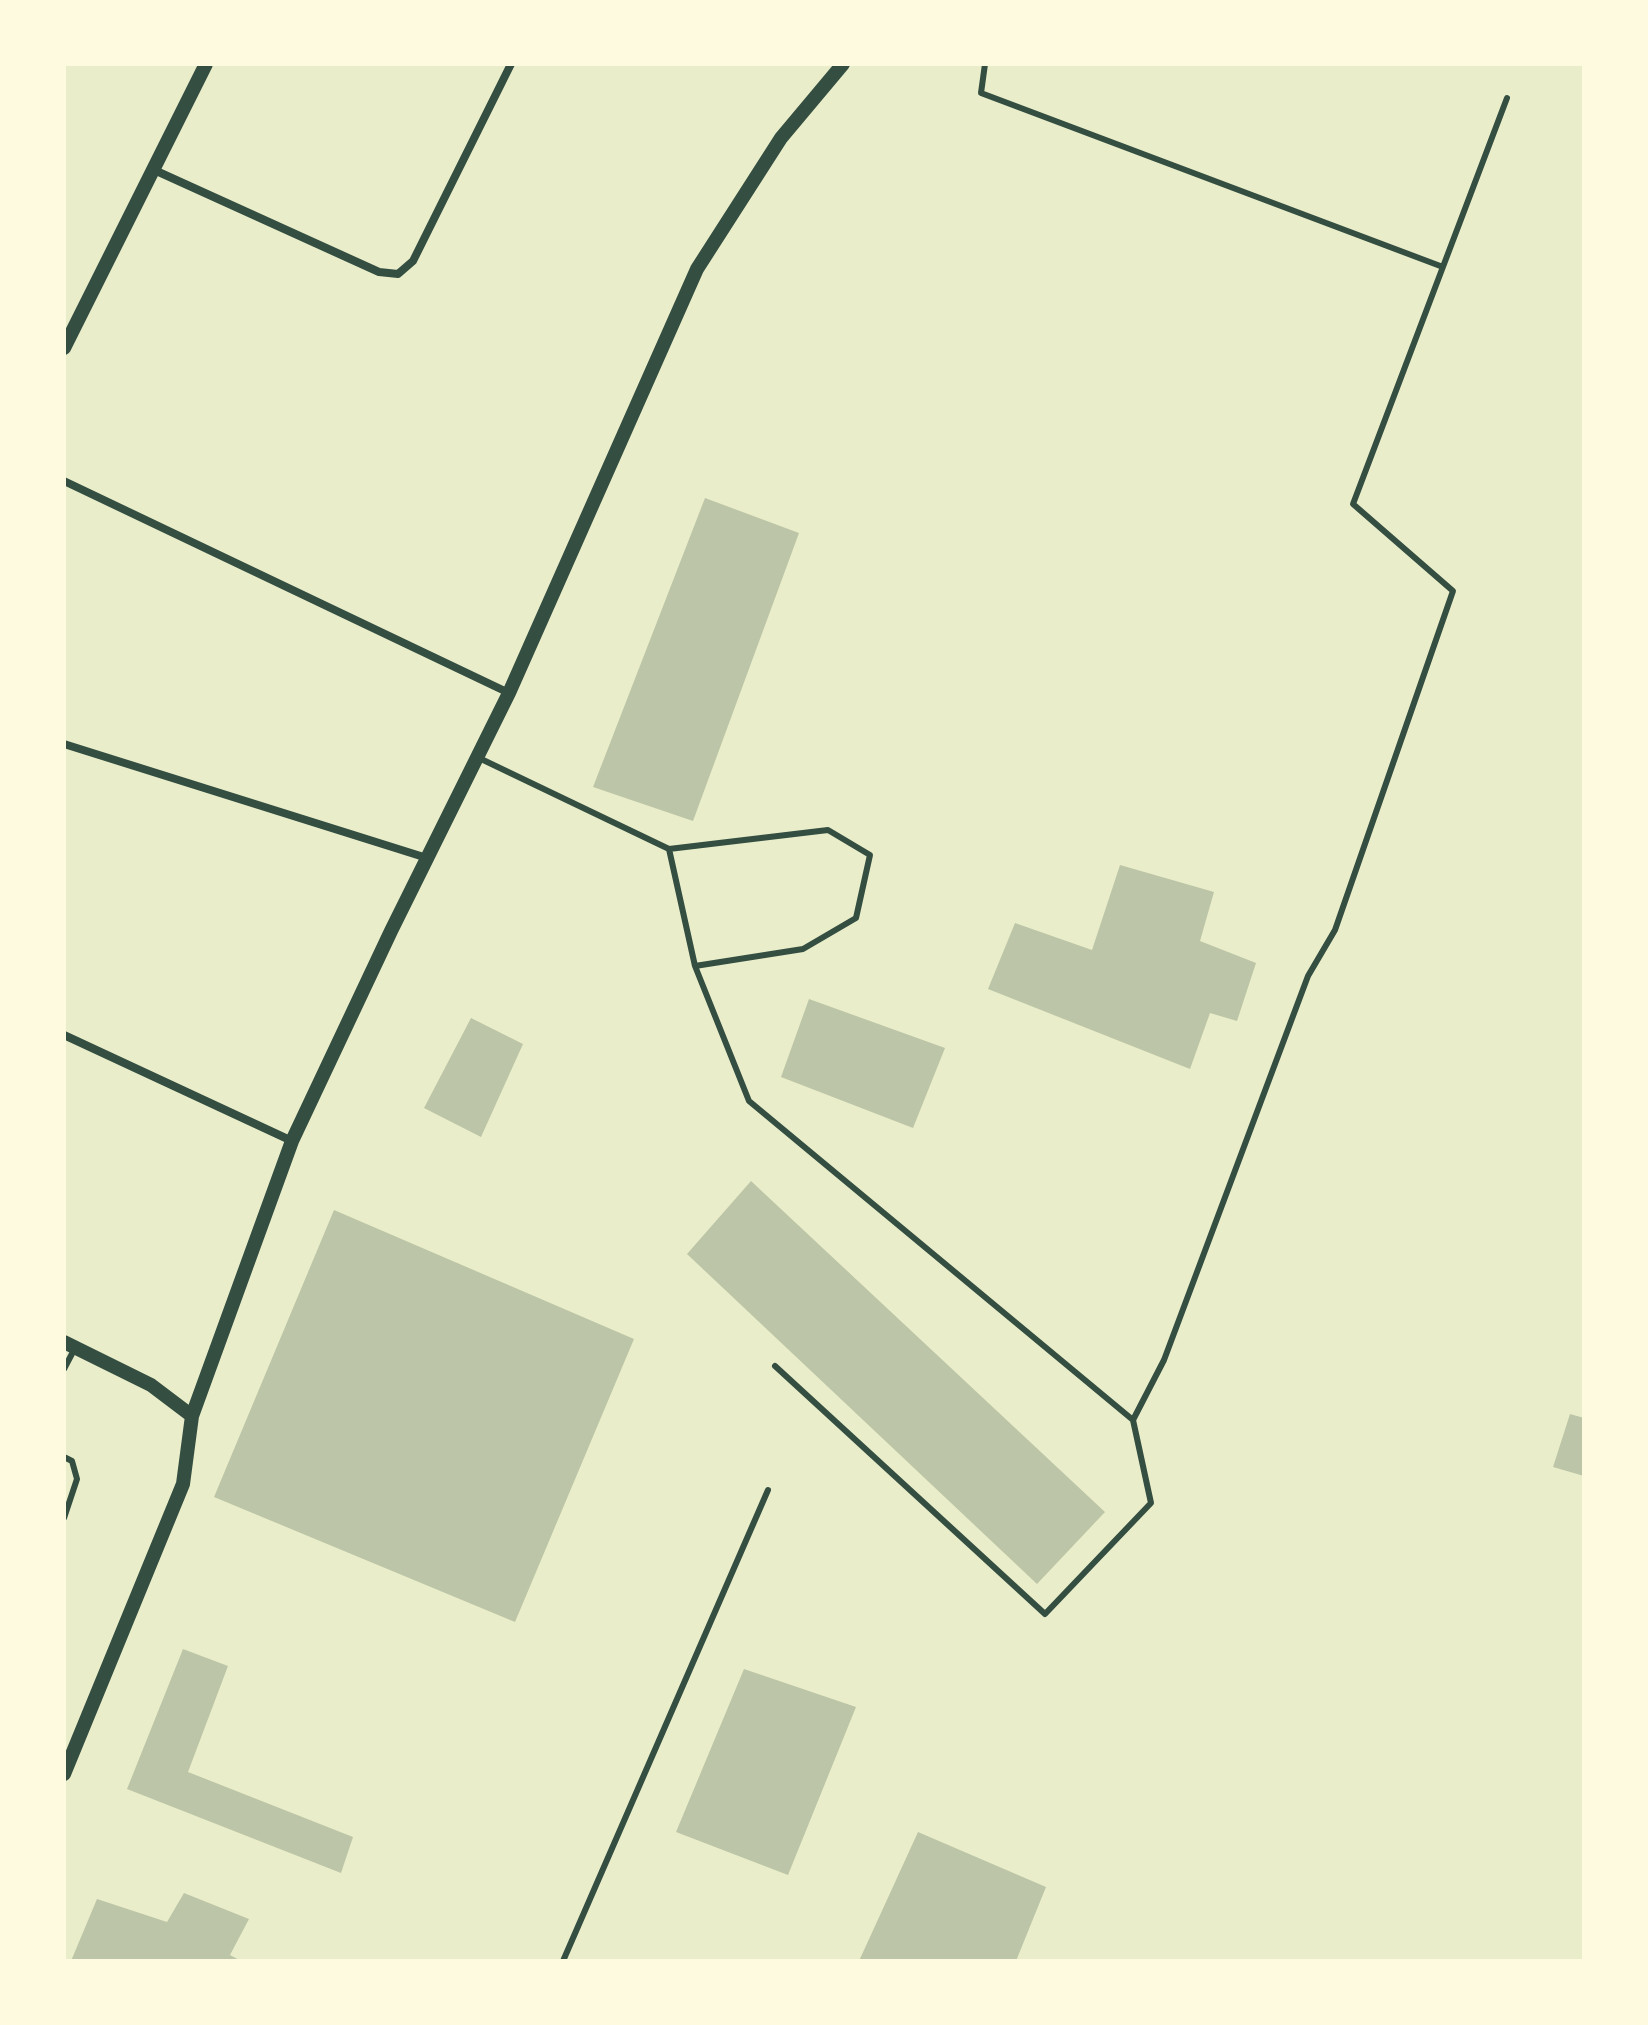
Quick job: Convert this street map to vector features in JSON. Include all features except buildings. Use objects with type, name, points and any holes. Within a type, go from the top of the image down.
[{"type":"street","points":[[64,348],[206,64]]},
{"type":"street","points":[[152,169],[379,272],[398,274],[413,261],[511,64]]},
{"type":"street","points":[[64,1774],[183,1484],[192,1416],[292,1141],[427,858],[479,758],[697,269],[781,138],[843,64]]},
{"type":"street","points":[[64,481],[509,693]]},
{"type":"street","points":[[64,744],[427,858]]},
{"type":"street","points":[[64,1035],[292,1141]]},
{"type":"street","points":[[70,1345],[151,1385],[192,1416]]},
{"type":"lane","points":[[985,64],[981,93],[1443,267]]},
{"type":"lane","points":[[1133,1420],[1164,1360],[1308,976],[1335,930],[1453,591],[1353,504],[1507,98]]},
{"type":"lane","points":[[479,758],[669,849],[828,830],[870,855],[856,918],[803,949],[695,966]]},
{"type":"lane","points":[[669,849],[695,966],[749,1101],[1133,1420],[1151,1503],[1045,1614],[775,1366]]},
{"type":"lane","points":[[64,1369],[70,1345]]},
{"type":"lane","points":[[64,1457],[72,1461],[77,1479],[75,1493],[64,1518]]},
{"type":"lane","points":[[563,1961],[768,1490]]}]
